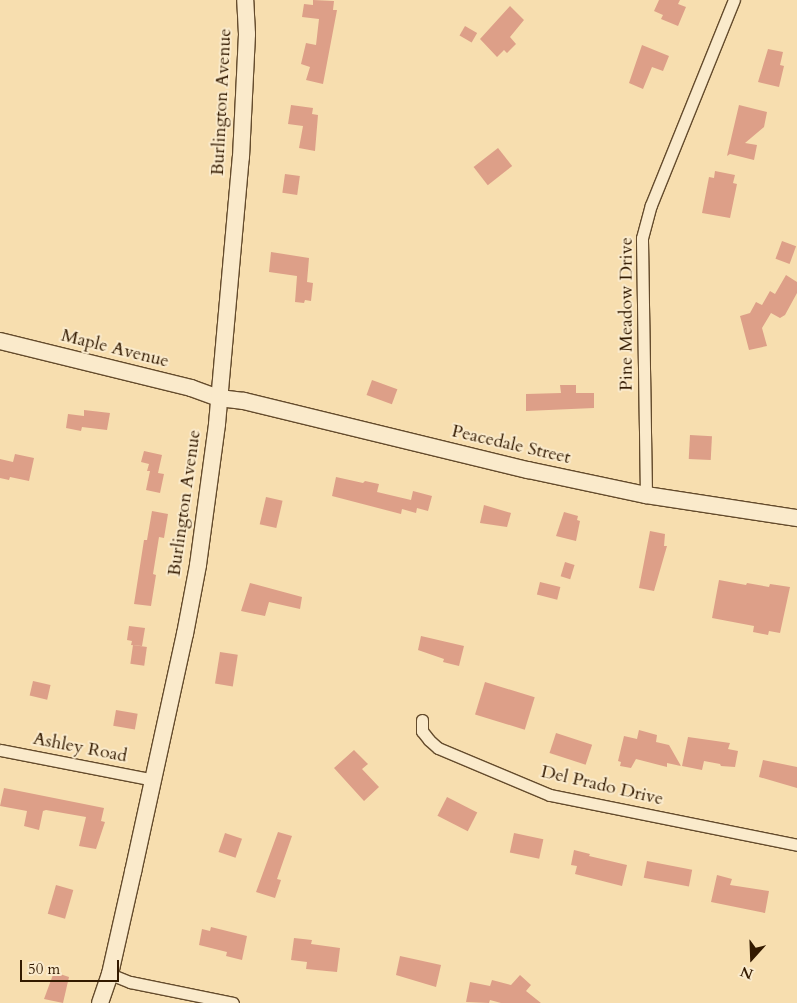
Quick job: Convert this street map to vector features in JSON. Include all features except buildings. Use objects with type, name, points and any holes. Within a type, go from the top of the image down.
[{"type":"main road","name":"Burlington Avenue","points":[[100,1003],[110,974],[154,780],[198,565],[219,398],[241,157],[247,34],[245,0]]},
{"type":"main road","name":"Maple Avenue","points":[[0,341],[191,388],[219,398]]},
{"type":"main road","name":"Peacedale Street","points":[[219,398],[244,401],[528,470],[646,495],[797,518]]},
{"type":"street","name":"Pine Meadow Drive","points":[[646,495],[642,238],[651,205],[734,0]]},
{"type":"street","name":"Del Prado Drive","points":[[422,720],[422,731],[428,740],[438,748],[550,795],[797,846]]},
{"type":"street","name":"Ashley Road","points":[[0,750],[154,780]]},
{"type":"street","points":[[110,974],[130,982],[233,1003]]}]
